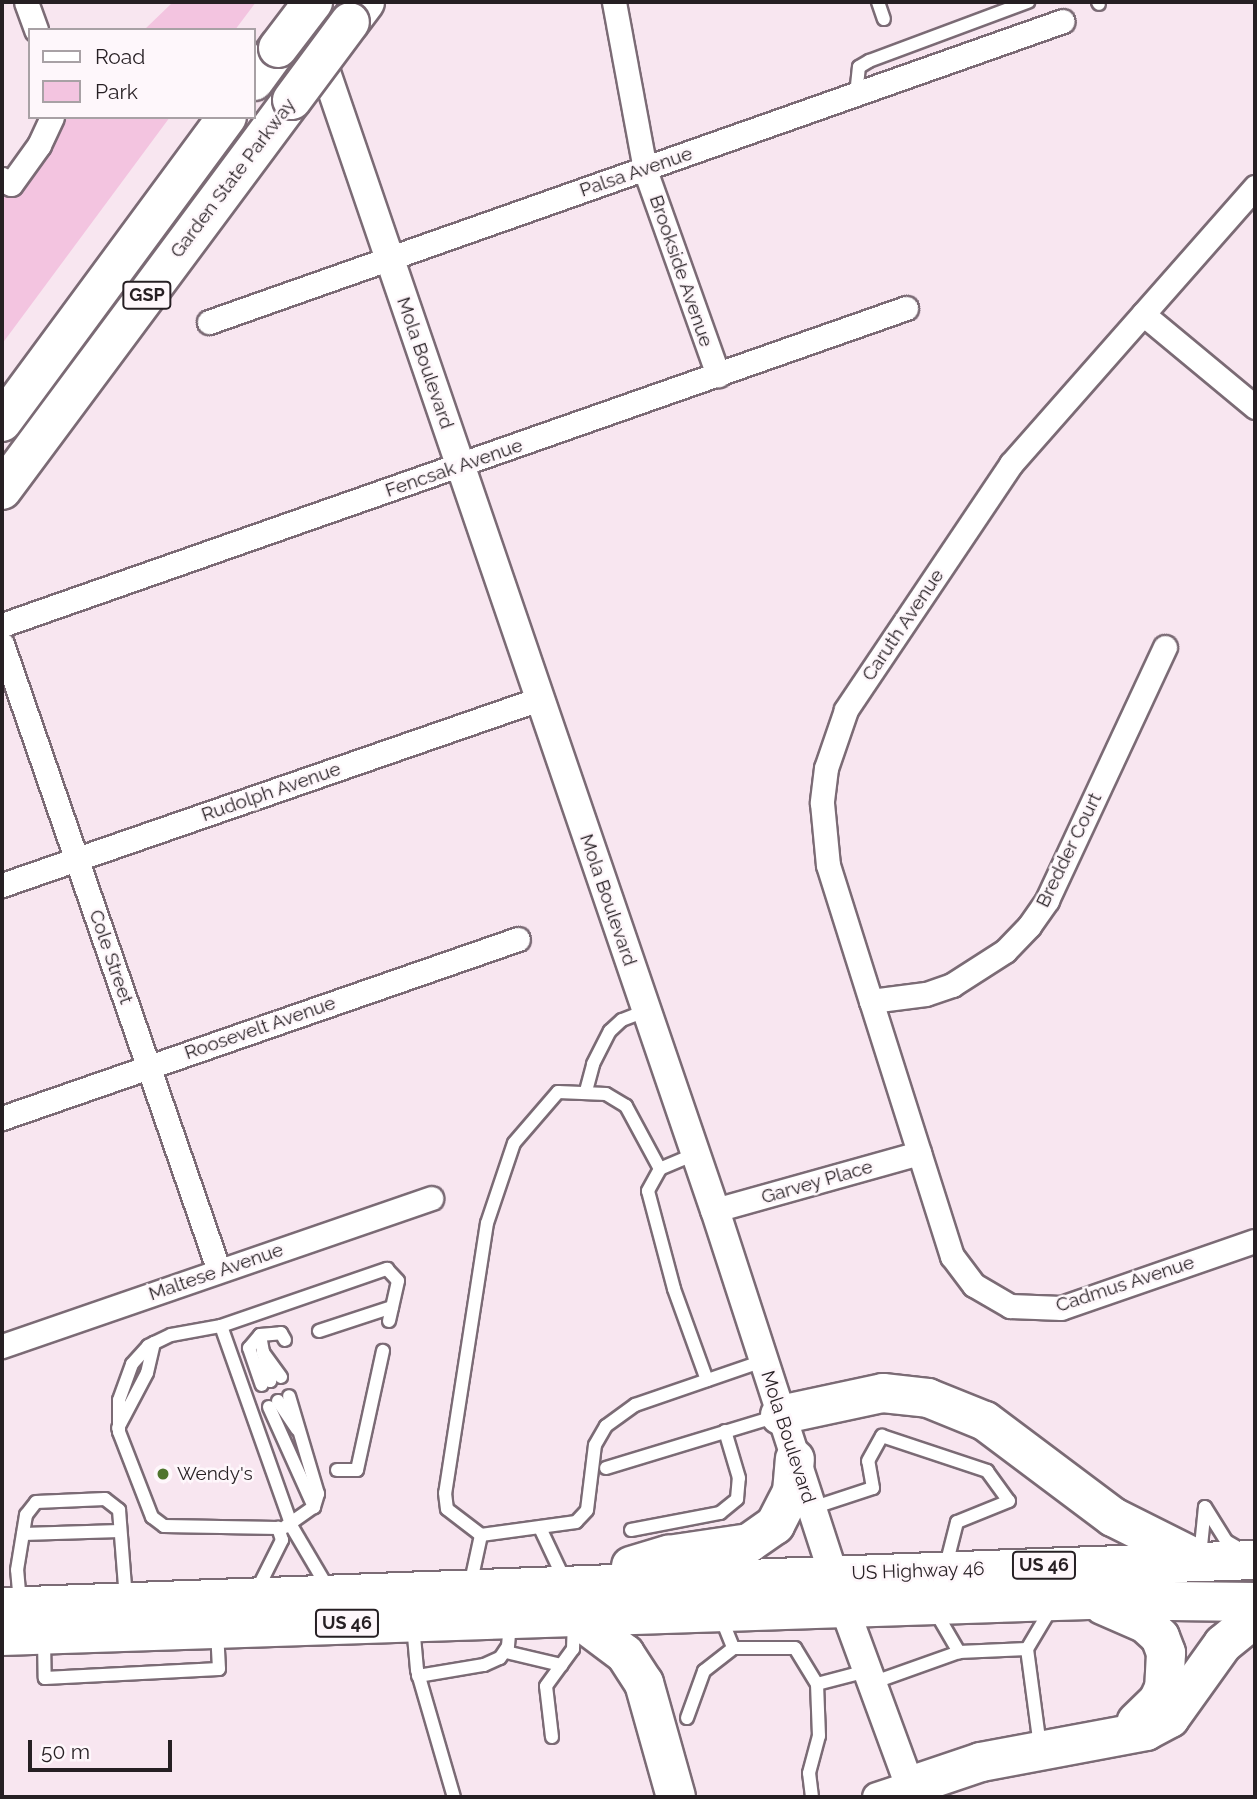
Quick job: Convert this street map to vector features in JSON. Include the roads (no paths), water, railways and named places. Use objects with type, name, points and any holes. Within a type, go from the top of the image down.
[{"type":"highway","points":[[256,78],[313,2]]},
{"type":"highway","name":"Garden State Parkway","points":[[2,490],[358,12]]},
{"type":"highway","name":"Garden State Parkway","points":[[2,422],[226,119]]},
{"type":"highway","points":[[780,1415],[883,1393],[928,1398],[985,1421],[1113,1517],[1199,1559]]},
{"type":"highway","points":[[676,1797],[643,1683],[625,1654],[570,1600],[668,1555],[749,1543],[775,1525],[792,1492],[795,1459]]},
{"type":"highway","name":"US Highway 46","points":[[838,1591],[945,1569],[1255,1559]]},
{"type":"highway","name":"US 46","points":[[8,1616],[127,1602],[470,1590],[719,1612],[838,1591]]},
{"type":"highway","name":"US Highway 46","points":[[838,1591],[932,1605],[1072,1600],[1255,1602]]},
{"type":"highway","name":"US 46","points":[[8,1616],[44,1635],[412,1621],[508,1635],[570,1600],[838,1591]]},
{"type":"highway","points":[[1072,1600],[1146,1624],[1160,1637],[1166,1653],[1164,1688],[1158,1701],[1141,1719],[1106,1738]]},
{"type":"highway","points":[[900,1794],[981,1762],[1146,1731],[1170,1718],[1223,1644],[1255,1618]]},
{"type":"street","points":[[26,2],[35,28]]},
{"type":"street","name":"Mola Boulevard","points":[[302,2],[715,1210],[838,1591],[869,1677],[900,1794]]},
{"type":"street","name":"Brookside Avenue","points":[[614,2],[645,170],[718,375]]},
{"type":"street","name":"Palsa Avenue","points":[[209,321],[1063,22]]},
{"type":"street","points":[[5,187],[39,145],[51,119]]},
{"type":"street","name":"Caruth Avenue","points":[[919,1153],[823,834],[822,803],[834,737],[846,710],[1011,464],[1255,187]]},
{"type":"street","name":"Fencsak Avenue","points":[[2,625],[906,309]]},
{"type":"street","points":[[1143,314],[1255,407]]},
{"type":"street","name":"Cole Street","points":[[2,643],[219,1271]]},
{"type":"street","name":"Bredder Court","points":[[871,1000],[926,994],[952,985],[1005,951],[1029,926],[1047,900],[1165,646]]},
{"type":"street","name":"Rudolph Avenue","points":[[2,886],[539,699]]},
{"type":"street","name":"Roosevelt Avenue","points":[[2,1118],[518,939]]},
{"type":"street","name":"Garvey Place","points":[[715,1210],[919,1153]]},
{"type":"street","name":"Cadmus Avenue","points":[[919,1153],[958,1267],[974,1285],[1010,1306],[1038,1310],[1061,1308],[1255,1241]]},
{"type":"street","name":"Maltese Avenue","points":[[2,1346],[431,1198]]},
{"type":"lane","points":[[878,2],[884,19]]},
{"type":"lane","points":[[856,95],[859,67],[869,61],[1028,2]]},
{"type":"lane","points":[[586,1091],[593,1064],[610,1031],[622,1020],[646,1011]]},
{"type":"lane","points":[[660,1169],[626,1106],[606,1094],[565,1090],[553,1095],[526,1126],[510,1153],[490,1209],[445,1493],[452,1516],[481,1535],[541,1530],[583,1517],[590,1500],[595,1445],[606,1426],[635,1405],[763,1361]]},
{"type":"lane","points":[[695,1154],[660,1169],[648,1191],[674,1289],[707,1380]]},
{"type":"lane","points":[[314,1507],[279,1401],[297,1429],[318,1494],[314,1507],[292,1527],[164,1526],[152,1517],[118,1428],[126,1379],[138,1356],[154,1343],[171,1335],[221,1326],[387,1269],[398,1280],[389,1321]]},
{"type":"lane","points":[[319,1331],[392,1307]]},
{"type":"lane","points":[[221,1326],[292,1527],[332,1594]]},
{"type":"lane","points":[[260,1335],[271,1381],[249,1348],[260,1335],[281,1333],[285,1340]]},
{"type":"lane","points":[[337,1470],[357,1470],[383,1351]]},
{"type":"lane","points":[[607,1468],[780,1415]]},
{"type":"lane","points":[[631,1530],[720,1513],[737,1500],[738,1478],[725,1431]]},
{"type":"lane","points":[[812,1508],[873,1488],[868,1461],[882,1436],[987,1471],[1009,1501],[957,1521],[945,1569]]},
{"type":"lane","points":[[8,1616],[26,1515],[37,1502],[105,1499],[119,1510],[127,1602]]},
{"type":"lane","points":[[1199,1559],[1205,1507],[1226,1541],[1255,1559]]},
{"type":"lane","points":[[253,1597],[282,1540],[278,1528]]},
{"type":"lane","points":[[541,1530],[570,1600],[573,1649],[546,1686],[552,1737]]},
{"type":"lane","points":[[23,1534],[120,1531]]},
{"type":"lane","points":[[470,1590],[474,1551],[481,1535]]},
{"type":"lane","points":[[817,1684],[869,1677],[959,1652],[1027,1649],[1072,1600]]},
{"type":"lane","points":[[932,1605],[959,1652]]},
{"type":"lane","points":[[719,1612],[733,1648]]},
{"type":"lane","points":[[412,1621],[418,1676],[454,1797]]},
{"type":"lane","points":[[418,1676],[484,1665],[508,1635],[561,1665]]},
{"type":"lane","points":[[687,1718],[704,1671],[733,1648],[798,1649],[817,1684],[819,1736],[808,1773],[812,1797]]},
{"type":"lane","points":[[1027,1649],[1040,1751]]},
{"type":"place","name":"Wendy's","points":[[163,1474]]}]
